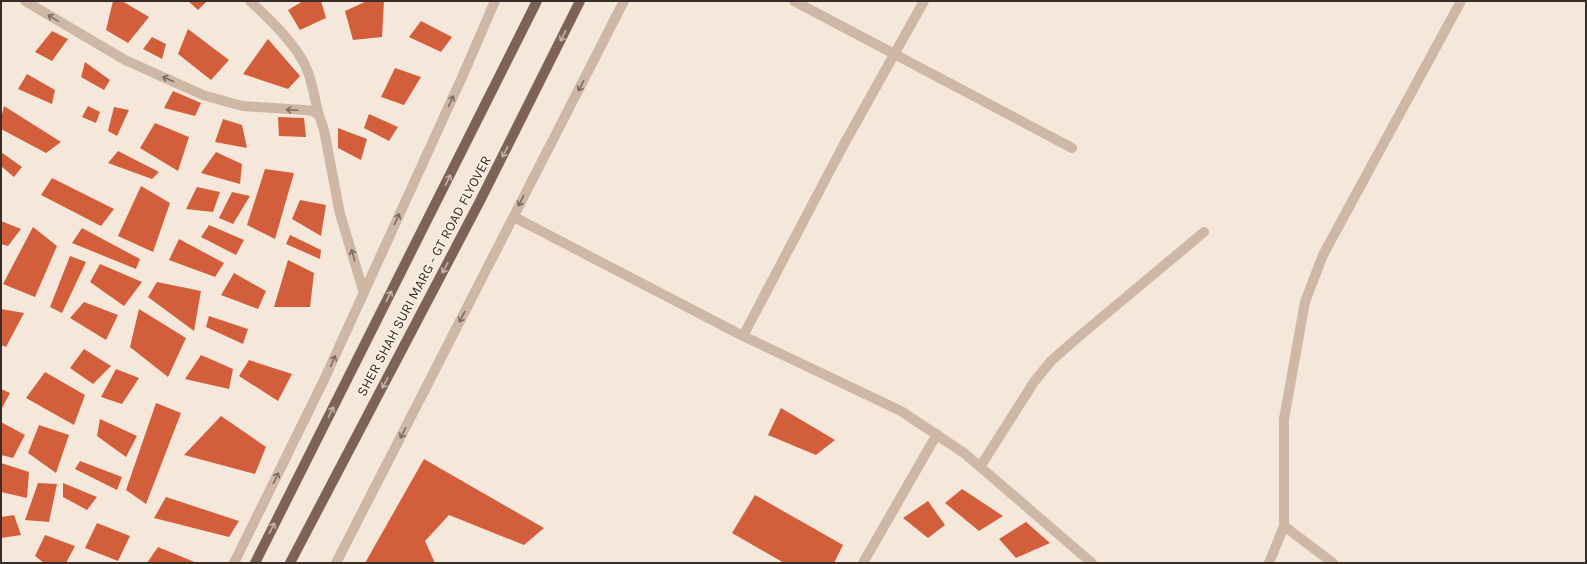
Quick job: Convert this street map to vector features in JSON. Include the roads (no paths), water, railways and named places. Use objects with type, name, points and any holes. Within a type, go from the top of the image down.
[{"type":"main road","name":"SHER SHAH SURI MARG - GT ROAD FLYOVER","points":[[255,563],[537,1]]},
{"type":"main road","name":"SHER SHAH SURI MARG - GT ROAD FLYOVER","points":[[290,563],[480,201],[580,1]]},
{"type":"street","points":[[25,1],[124,60],[203,95],[242,106],[305,110],[319,114]]},
{"type":"street","points":[[250,1],[296,50],[308,73],[324,130],[340,214],[364,293]]},
{"type":"street","points":[[234,563],[324,380],[495,1]]},
{"type":"street","points":[[336,563],[624,1]]},
{"type":"street","points":[[794,1],[1072,148]]},
{"type":"street","points":[[743,336],[843,146],[924,1]]},
{"type":"street","points":[[1269,563],[1284,526],[1284,419],[1305,302],[1323,256],[1461,1]]},
{"type":"street","points":[[514,217],[743,336],[901,411],[964,453],[1092,563]]},
{"type":"street","points":[[980,467],[1034,382],[1051,361],[1204,232]]},
{"type":"street","points":[[863,563],[937,434]]},
{"type":"street","points":[[1284,526],[1333,563]]}]
